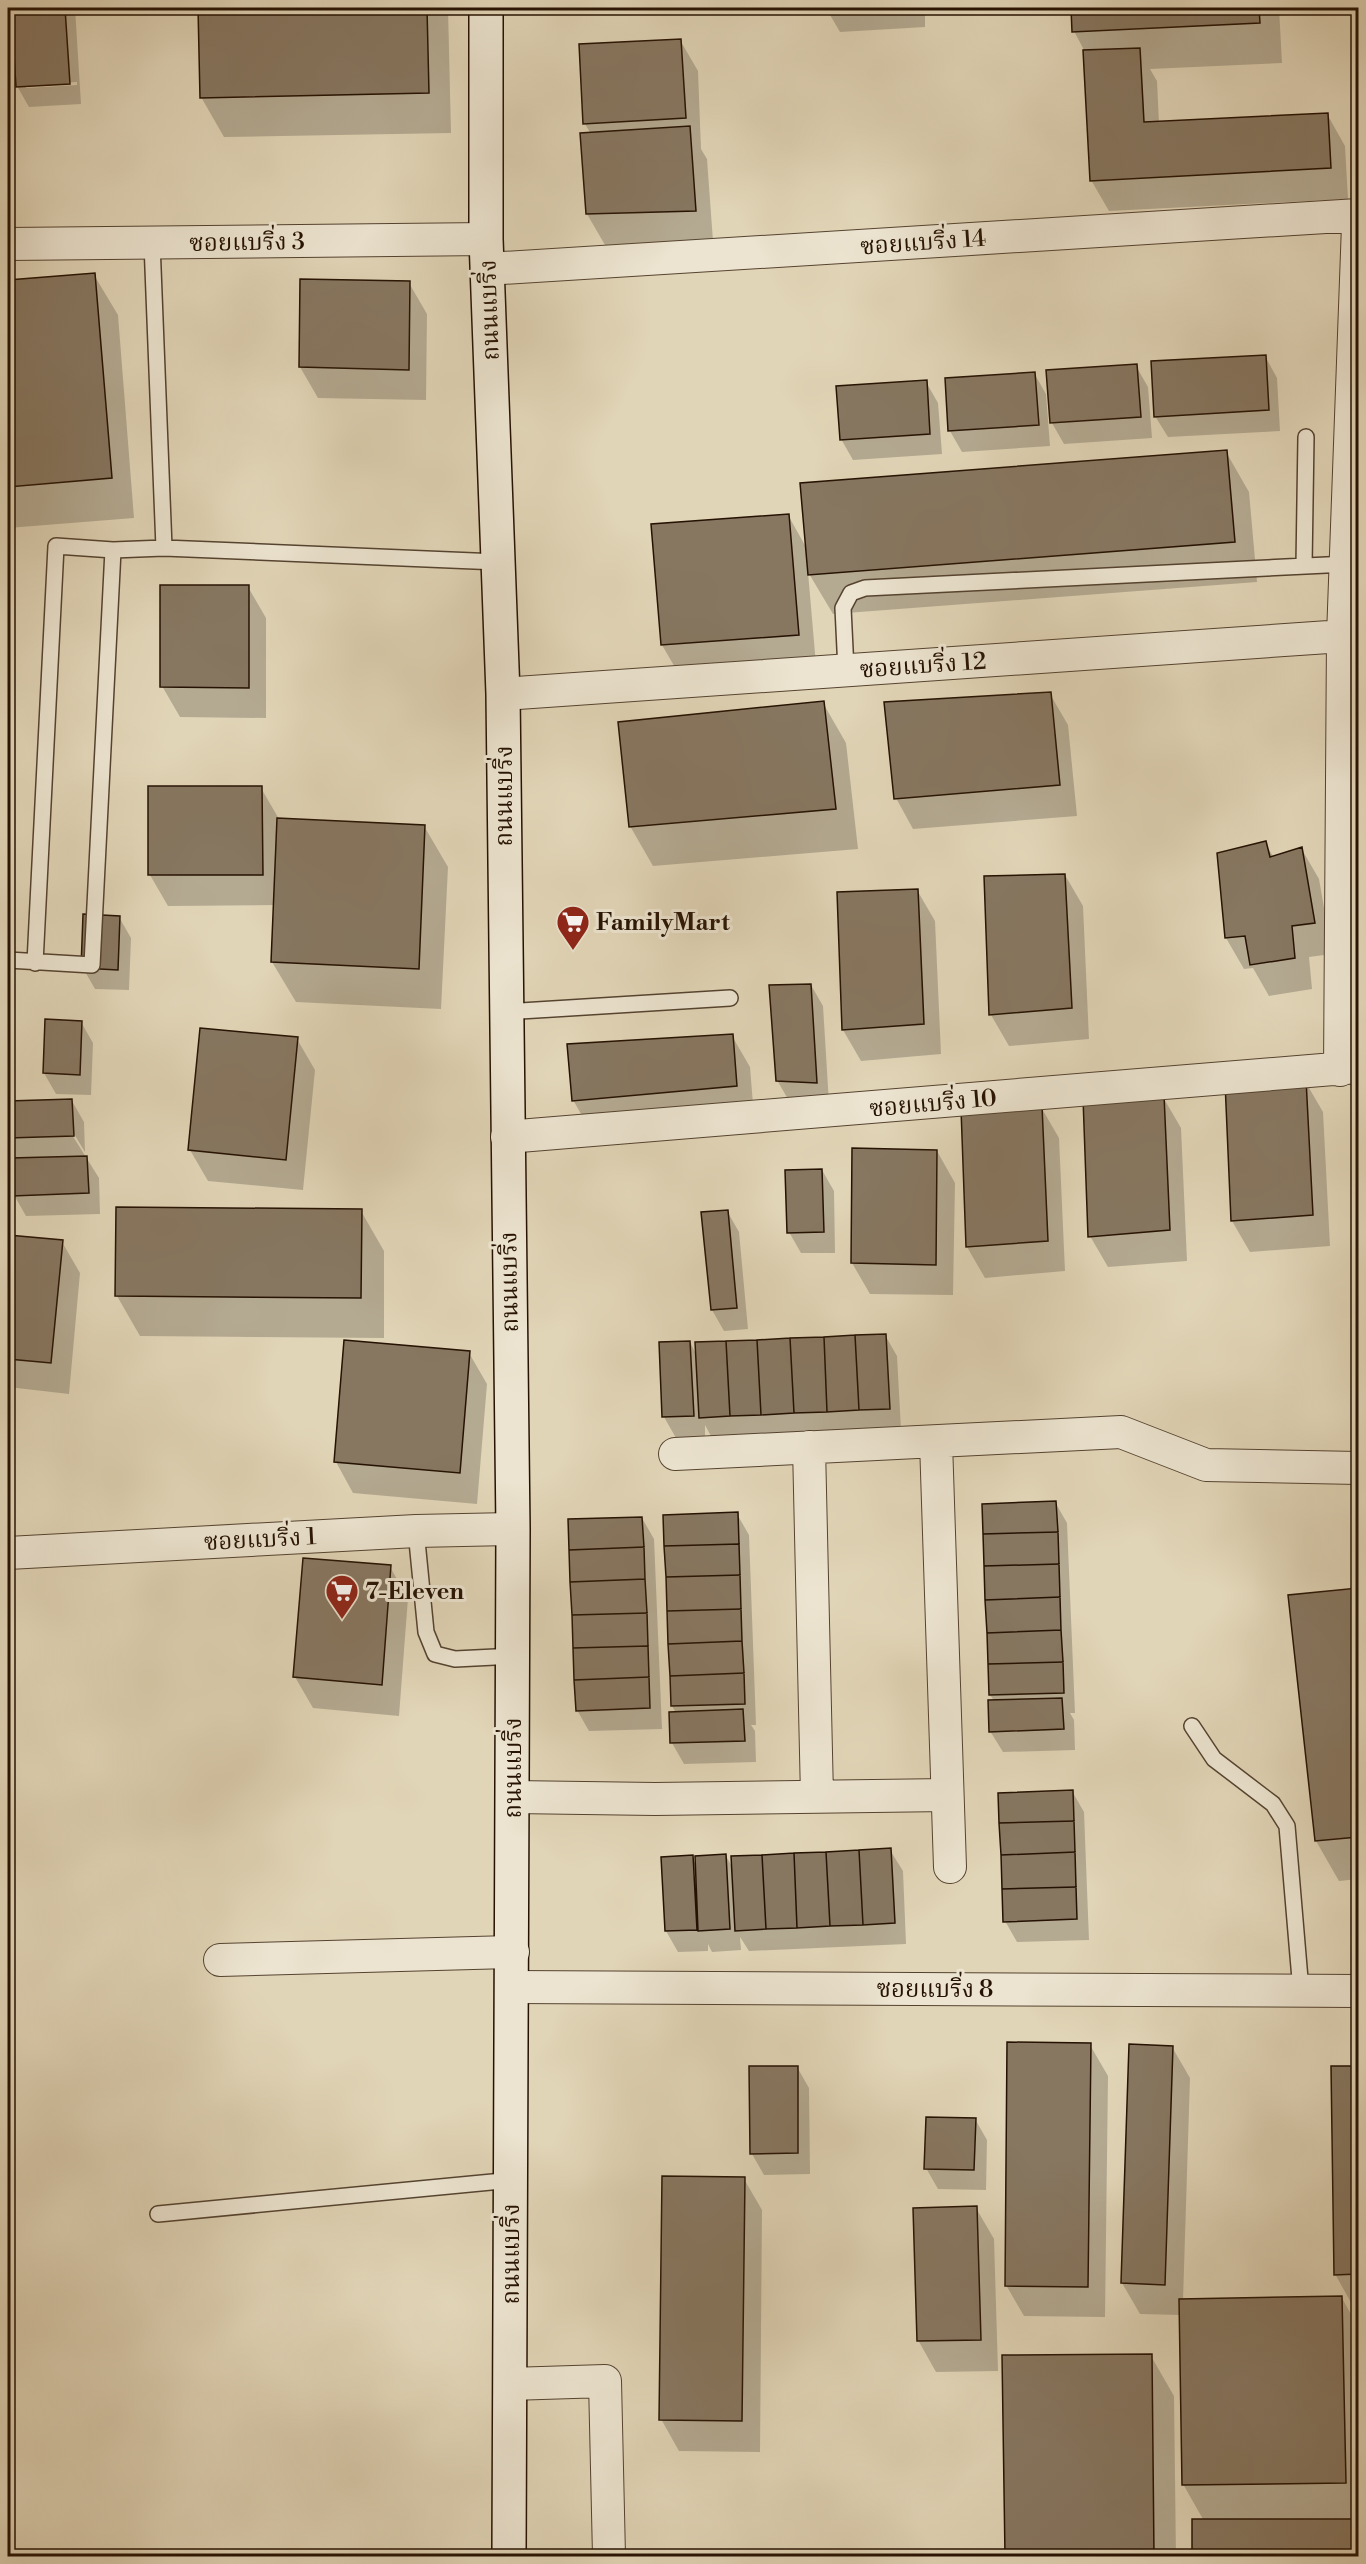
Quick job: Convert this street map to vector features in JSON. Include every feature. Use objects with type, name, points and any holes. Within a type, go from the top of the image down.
[{"type":"main road","name":"ถนนแบริ่ง","points":[[486,8],[487,254],[503,694],[505,1012],[513,1529],[509,2556]]},
{"type":"street","name":"ซอยแบริ่ง 14","points":[[487,254],[1359,215]]},
{"type":"street","points":[[1349,1069],[1351,635],[1347,564],[1359,225]]},
{"type":"street","name":"ซอยแบริ่ง 3","points":[[8,244],[152,243],[487,254]]},
{"type":"street","name":"ซอยแบริ่ง 12","points":[[503,694],[1351,635]]},
{"type":"street","name":"ซอยแบริ่ง 10","points":[[507,1137],[1349,1069]]},
{"type":"street","points":[[675,1454],[1121,1432],[1206,1465],[1359,1468]]},
{"type":"street","points":[[936,1442],[950,1867]]},
{"type":"street","points":[[808,1447],[817,1796]]},
{"type":"street","name":"ซอยแบริ่ง 1","points":[[8,1552],[416,1531],[513,1529]]},
{"type":"street","points":[[513,1797],[655,1799],[947,1795]]},
{"type":"street","points":[[220,1960],[513,1952]]},
{"type":"street","name":"ซอยแบริ่ง 8","points":[[513,1987],[1359,1991]]},
{"type":"street","points":[[510,2384],[605,2381],[609,2556]]},
{"type":"lane","points":[[152,243],[164,548]]},
{"type":"lane","points":[[1304,566],[1306,437]]},
{"type":"lane","points":[[35,963],[56,546],[113,550],[164,548],[498,562]]},
{"type":"lane","points":[[8,960],[92,965],[113,550]]},
{"type":"lane","points":[[846,670],[843,608],[851,592],[865,588],[1347,564]]},
{"type":"lane","points":[[505,1012],[730,998]]},
{"type":"lane","points":[[416,1531],[426,1632],[435,1654],[455,1659],[513,1656]]},
{"type":"lane","points":[[1192,1726],[1214,1759],[1273,1804],[1287,1826],[1301,1991]]},
{"type":"lane","points":[[158,2214],[512,2180]]},
{"type":"building","points":[[11,8],[65,8],[70,84],[16,87]]},
{"type":"building","points":[[198,8],[427,8],[429,93],[200,98]]},
{"type":"building","points":[[1071,8],[1259,8],[1260,23],[1072,32]]},
{"type":"building","points":[[681,39],[686,118],[583,124],[579,44]]},
{"type":"building","points":[[1140,48],[1144,122],[1328,113],[1331,168],[1090,181],[1083,50]]},
{"type":"building","points":[[690,126],[696,211],[586,214],[580,133]]},
{"type":"building","points":[[95,273],[112,478],[8,487],[8,280]]},
{"type":"building","points":[[300,279],[410,281],[409,370],[299,367]]},
{"type":"building","points":[[1266,355],[1269,410],[1154,417],[1151,361]]},
{"type":"building","points":[[1137,364],[1141,417],[1050,423],[1046,370]]},
{"type":"building","points":[[1035,372],[1039,425],[948,431],[945,378]]},
{"type":"building","points":[[927,380],[930,434],[840,440],[836,386]]},
{"type":"building","points":[[1227,450],[1235,542],[808,575],[800,483]]},
{"type":"building","points":[[789,514],[799,635],[661,645],[651,524]]},
{"type":"building","points":[[160,585],[249,585],[249,688],[160,687]]},
{"type":"building","points":[[1051,692],[1060,785],[894,799],[884,702]]},
{"type":"building","points":[[824,701],[836,809],[629,827],[618,722]]},
{"type":"building","points":[[148,786],[262,786],[263,875],[148,875]]},
{"type":"building","points":[[277,818],[425,825],[419,969],[271,962]]},
{"type":"building","points":[[1266,841],[1270,857],[1302,847],[1315,923],[1292,926],[1295,958],[1250,965],[1245,936],[1225,938],[1217,853]]},
{"type":"building","points":[[1065,874],[1072,1008],[989,1015],[984,876]]},
{"type":"building","points":[[918,889],[924,1024],[842,1030],[837,892]]},
{"type":"building","points":[[83,914],[120,916],[118,970],[81,968]]},
{"type":"building","points":[[811,984],[817,1083],[776,1081],[769,985]]},
{"type":"building","points":[[45,1019],[82,1021],[80,1075],[43,1073]]},
{"type":"building","points":[[200,1028],[298,1037],[286,1160],[188,1150]]},
{"type":"building","points":[[733,1034],[737,1086],[572,1101],[567,1044]]},
{"type":"building","points":[[1306,1079],[1313,1215],[1231,1221],[1225,1082]]},
{"type":"building","points":[[1164,1095],[1170,1230],[1088,1237],[1083,1098]]},
{"type":"building","points":[[72,1099],[74,1136],[8,1138],[8,1101]]},
{"type":"building","points":[[1042,1106],[1048,1241],[966,1247],[961,1109]]},
{"type":"building","points":[[852,1148],[937,1150],[936,1265],[851,1263]]},
{"type":"building","points":[[87,1156],[89,1193],[12,1196],[11,1158]]},
{"type":"building","points":[[822,1169],[824,1232],[787,1233],[785,1170]]},
{"type":"building","points":[[116,1207],[362,1209],[361,1298],[115,1296]]},
{"type":"building","points":[[728,1210],[737,1308],[711,1310],[701,1212]]},
{"type":"building","points":[[8,1235],[63,1240],[51,1363],[8,1359]]},
{"type":"building","points":[[886,1334],[890,1409],[859,1410],[855,1335]]},
{"type":"building","points":[[855,1335],[859,1410],[827,1412],[824,1337]]},
{"type":"building","points":[[824,1337],[827,1412],[794,1413],[790,1338]]},
{"type":"building","points":[[790,1338],[794,1413],[761,1415],[757,1340]]},
{"type":"building","points":[[344,1340],[470,1351],[460,1473],[334,1462]]},
{"type":"building","points":[[757,1340],[761,1415],[730,1416],[726,1341]]},
{"type":"building","points":[[690,1341],[694,1416],[662,1417],[659,1342]]},
{"type":"building","points":[[726,1341],[730,1416],[699,1418],[695,1342]]},
{"type":"building","points":[[1056,1501],[1058,1532],[983,1534],[982,1504]]},
{"type":"building","points":[[738,1512],[739,1544],[664,1546],[663,1515]]},
{"type":"building","points":[[642,1517],[644,1547],[569,1550],[568,1519]]},
{"type":"building","points":[[1058,1532],[1059,1564],[984,1566],[983,1534]]},
{"type":"building","points":[[739,1544],[740,1575],[666,1577],[664,1546]]},
{"type":"building","points":[[644,1547],[645,1579],[570,1582],[569,1550]]},
{"type":"building","points":[[303,1558],[391,1565],[382,1685],[293,1677]]},
{"type":"building","points":[[1059,1564],[1060,1597],[985,1600],[984,1566]]},
{"type":"building","points":[[740,1575],[741,1609],[667,1611],[666,1577]]},
{"type":"building","points":[[645,1579],[647,1613],[572,1615],[570,1582]]},
{"type":"building","points":[[1358,1588],[1358,1837],[1315,1841],[1288,1595]]},
{"type":"building","points":[[1060,1597],[1061,1630],[987,1633],[985,1600]]},
{"type":"building","points":[[741,1609],[742,1641],[668,1644],[667,1611]]},
{"type":"building","points":[[647,1613],[648,1646],[573,1648],[572,1615]]},
{"type":"building","points":[[1061,1630],[1063,1662],[988,1664],[987,1633]]},
{"type":"building","points":[[742,1641],[744,1673],[670,1676],[668,1644]]},
{"type":"building","points":[[648,1646],[649,1677],[574,1680],[573,1648]]},
{"type":"building","points":[[1063,1662],[1064,1693],[989,1695],[988,1664]]},
{"type":"building","points":[[744,1673],[745,1704],[671,1706],[670,1676]]},
{"type":"building","points":[[649,1677],[650,1708],[576,1711],[574,1680]]},
{"type":"building","points":[[1062,1698],[1064,1729],[989,1732],[988,1700]]},
{"type":"building","points":[[743,1709],[745,1741],[670,1743],[669,1712]]},
{"type":"building","points":[[1073,1790],[1074,1821],[999,1823],[998,1793]]},
{"type":"building","points":[[1074,1821],[1075,1852],[1001,1855],[999,1823]]},
{"type":"building","points":[[891,1848],[895,1923],[863,1925],[859,1850]]},
{"type":"building","points":[[859,1850],[863,1925],[830,1926],[826,1852]]},
{"type":"building","points":[[826,1852],[830,1926],[797,1928],[794,1853]]},
{"type":"building","points":[[1075,1852],[1076,1887],[1002,1889],[1001,1855]]},
{"type":"building","points":[[794,1853],[797,1928],[766,1929],[762,1855]]},
{"type":"building","points":[[726,1854],[730,1929],[698,1931],[695,1856]]},
{"type":"building","points":[[693,1855],[697,1930],[665,1931],[661,1857]]},
{"type":"building","points":[[762,1855],[766,1929],[735,1931],[731,1856]]},
{"type":"building","points":[[1076,1887],[1077,1919],[1003,1922],[1002,1889]]},
{"type":"building","points":[[1007,2042],[1091,2043],[1088,2287],[1005,2286]]},
{"type":"building","points":[[1129,2044],[1173,2046],[1165,2285],[1121,2283]]},
{"type":"building","points":[[749,2066],[798,2066],[798,2153],[750,2154]]},
{"type":"building","points":[[1331,2066],[1358,2066],[1358,2274],[1334,2275]]},
{"type":"building","points":[[926,2117],[976,2118],[974,2170],[924,2169]]},
{"type":"building","points":[[662,2176],[745,2177],[742,2421],[659,2420]]},
{"type":"building","points":[[977,2206],[981,2340],[917,2341],[913,2208]]},
{"type":"building","points":[[1342,2296],[1346,2483],[1182,2485],[1179,2299]]},
{"type":"building","points":[[1152,2354],[1154,2556],[1005,2556],[1002,2355]]},
{"type":"building","points":[[1192,2519],[1358,2519],[1358,2556],[1192,2556]]},
{"type":"building","points":[[737,2555],[737,2556],[648,2556]]},
{"type":"place","name":"FamilyMart","points":[[573,951]]},
{"type":"place","name":"7-Eleven","points":[[342,1620]]}]
